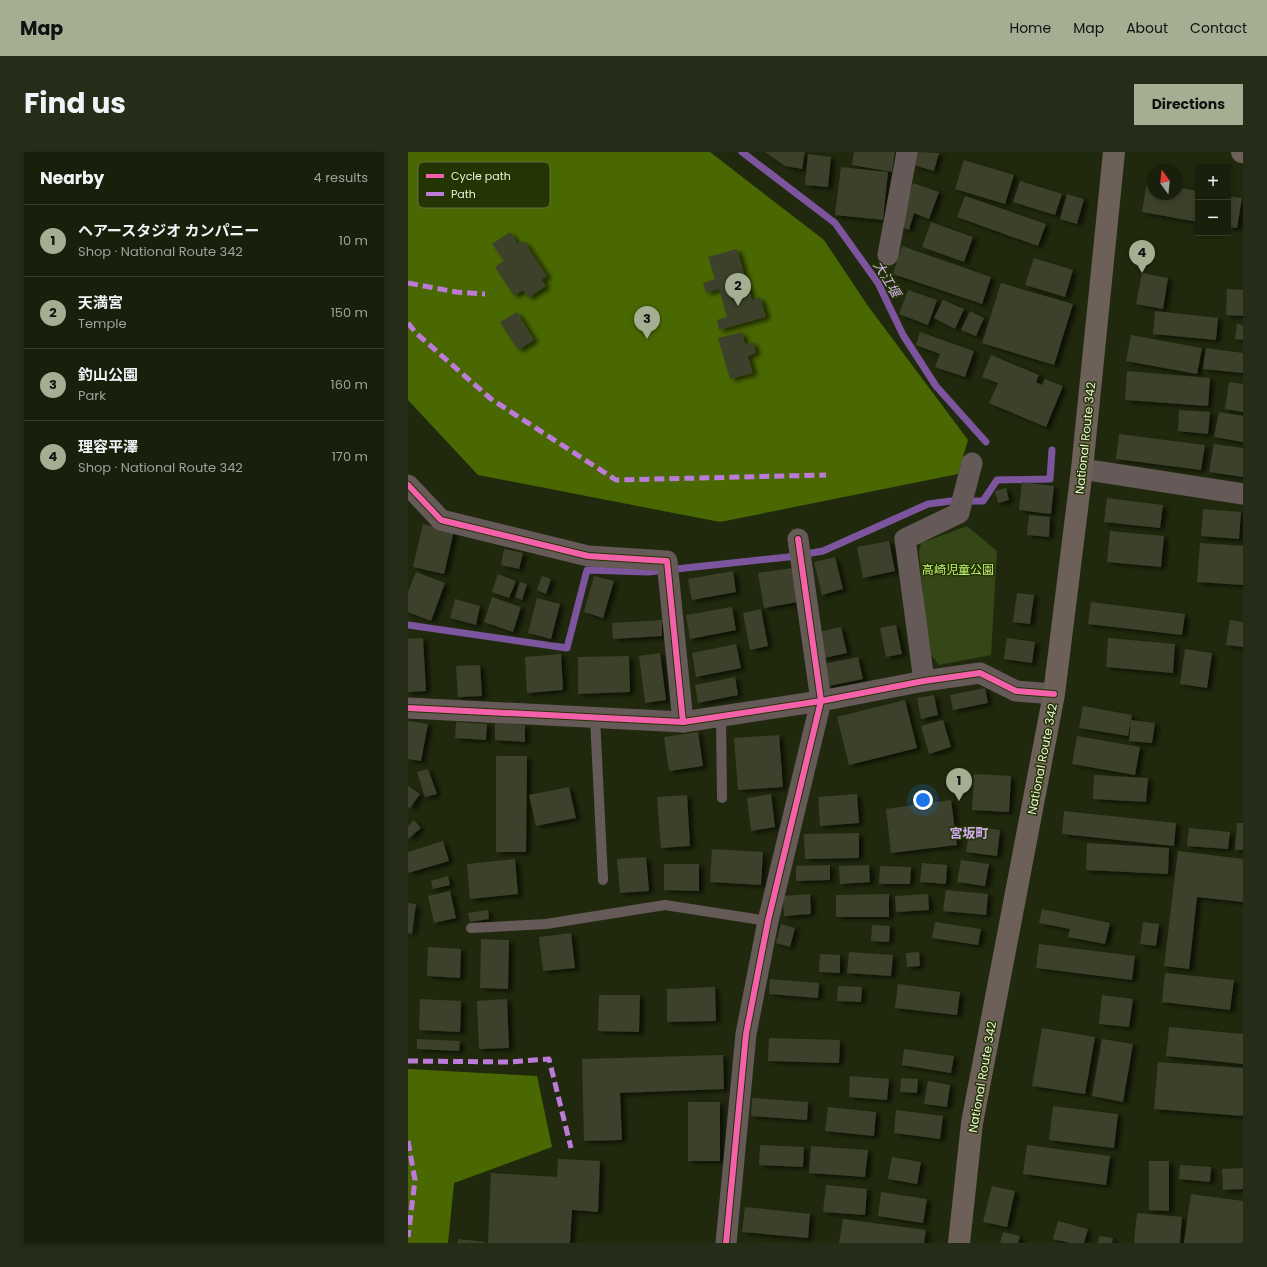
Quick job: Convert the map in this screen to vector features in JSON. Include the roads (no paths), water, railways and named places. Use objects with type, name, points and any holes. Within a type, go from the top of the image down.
[{"type":"highway","name":"National Route 342","points":[[959,1243],[972,1123],[1054,694],[1082,470],[1114,152]]},
{"type":"street","points":[[888,255],[907,152]]},
{"type":"street","points":[[924,681],[905,539],[959,513],[972,463]]},
{"type":"street","points":[[1082,470],[1243,494]]},
{"type":"street","points":[[408,485],[441,520],[588,556],[667,561],[683,722]]},
{"type":"street","points":[[726,1243],[746,1034],[768,921],[821,701],[798,539]]},
{"type":"street","points":[[408,708],[683,722],[821,701],[924,681],[980,673],[1016,691],[1054,694]]},
{"type":"lane","points":[[721,716],[722,798]]},
{"type":"lane","points":[[595,718],[603,880]]},
{"type":"lane","points":[[471,928],[546,924],[665,905],[768,921]]},
{"type":"waterway","name":"大江堰","points":[[742,152],[835,223],[878,283],[903,335],[936,386],[986,442]]},
{"type":"waterway","points":[[408,625],[567,648],[587,570],[648,572],[788,557],[823,551],[928,504],[951,501],[983,501],[997,480],[1050,479],[1052,450]]},
{"type":"place","name":"理容平澤","points":[[1142,273]]},
{"type":"place","name":"天満宮","points":[[738,306]]},
{"type":"place","name":"釣山公園","points":[[647,339]]},
{"type":"place","name":"ヘアースタジオ カンパニー","points":[[959,801]]},
{"type":"district","name":"宮坂町","points":[[969,833]]},
{"type":"park label","name":"高崎児童公園","points":[[958,569]]}]
